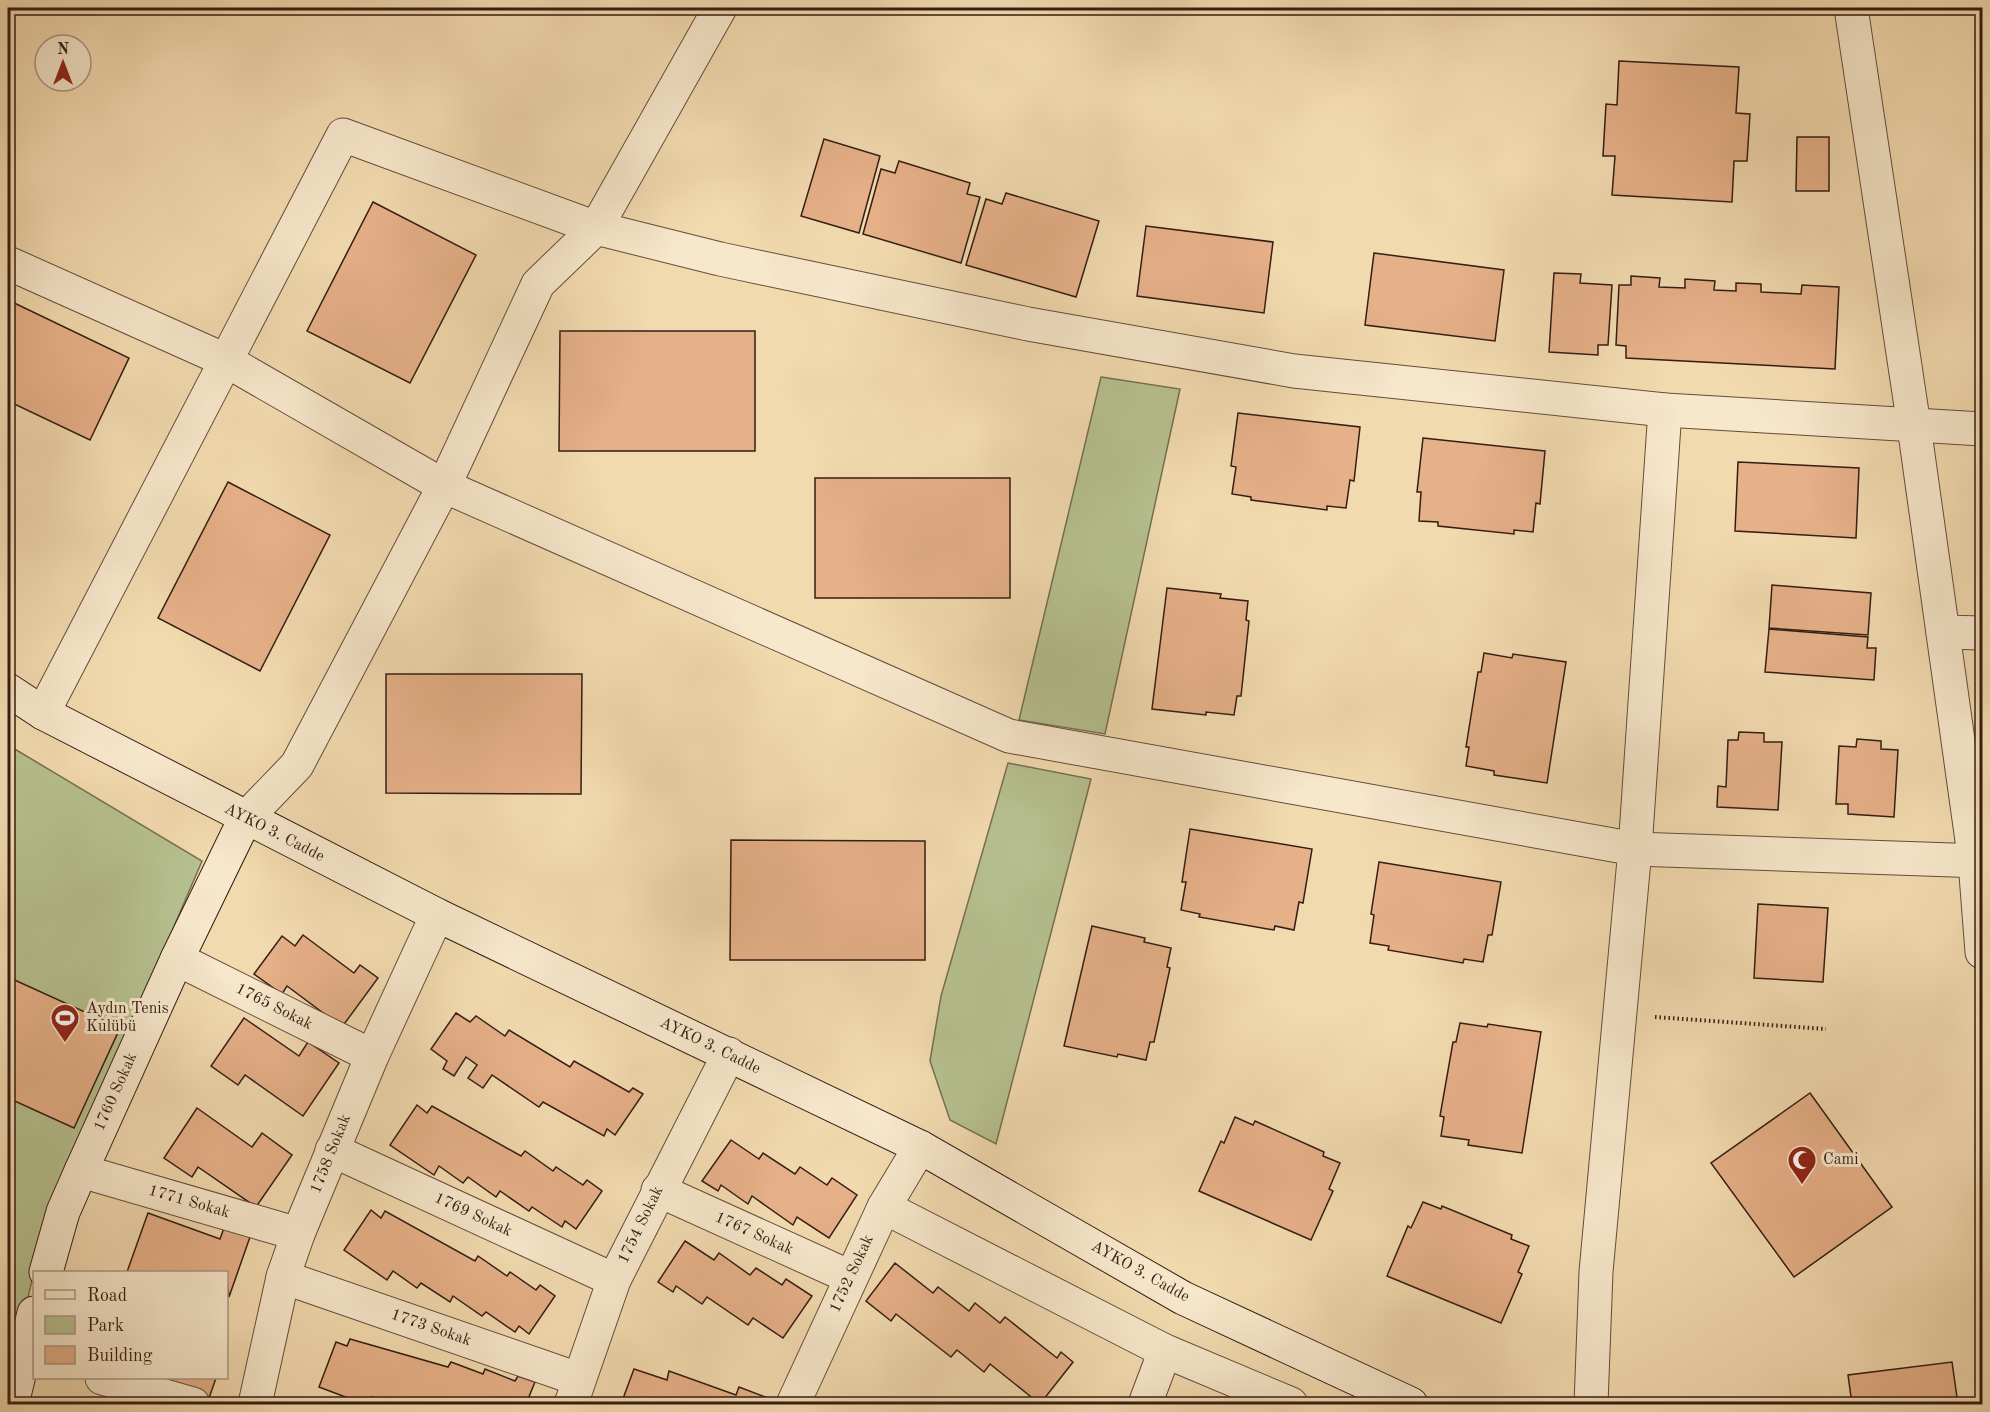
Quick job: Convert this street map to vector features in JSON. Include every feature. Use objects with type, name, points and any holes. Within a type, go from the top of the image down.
[{"type":"street","name":"1760 Sokak","points":[[46,1271],[63,1212],[81,1171],[177,959],[245,819],[297,765],[444,486],[538,284],[596,228],[720,8]]},
{"type":"street","points":[[1851,8],[1979,862],[1983,952]]},
{"type":"street","points":[[43,713],[343,135],[596,228],[720,259],[1028,324],[1294,371],[1665,410],[1983,429]]},
{"type":"street","points":[[8,263],[225,360],[444,486],[1009,736],[1635,849],[1979,862]]},
{"type":"street","points":[[1591,1404],[1596,1272],[1635,849],[1665,410]]},
{"type":"street","points":[[1943,632],[1983,633]]},
{"type":"street","name":"AYKO 3. Cadde","points":[[8,690],[43,713],[245,819],[437,915],[920,1147],[1183,1298],[1412,1404]]},
{"type":"street","name":"1758 Sokak","points":[[255,1404],[283,1277],[298,1234],[372,1056],[437,915]]},
{"type":"street","name":"1765 Sokak","points":[[177,959],[372,1056]]},
{"type":"street","name":"1754 Sokak","points":[[575,1392],[614,1280],[729,1054]]},
{"type":"street","name":"1752 Sokak","points":[[793,1404],[849,1277],[884,1207],[920,1147]]},
{"type":"street","name":"1769 Sokak","points":[[332,1150],[614,1280]]},
{"type":"street","name":"1771 Sokak","points":[[81,1171],[298,1234]]},
{"type":"street","name":"1767 Sokak","points":[[658,1190],[849,1277]]},
{"type":"street","points":[[884,1207],[1165,1351],[1291,1404]]},
{"type":"street","name":"1773 Sokak","points":[[283,1277],[575,1392]]},
{"type":"street","points":[[12,1404],[29,1356],[33,1321]]},
{"type":"street","points":[[1145,1404],[1165,1351]]},
{"type":"street","points":[[109,1379],[193,1404]]},
{"type":"path","points":[[1621,1015],[1826,1029]]},
{"type":"green space","points":[[1101,377],[1180,389],[1105,734],[1019,720]]},
{"type":"green space","name":"Aydın Tenis Kulübü","points":[[8,745],[202,861],[45,1228],[8,1378]]},
{"type":"green space","points":[[1008,763],[1091,779],[996,1144],[950,1120],[930,1061],[941,996]]},
{"type":"building","points":[[1619,61],[1739,67],[1736,113],[1750,114],[1747,161],[1734,161],[1732,202],[1612,195],[1615,156],[1603,156],[1606,104],[1617,105]]},
{"type":"building","points":[[1797,137],[1829,137],[1829,191],[1796,191]]},
{"type":"building","points":[[824,139],[880,156],[859,233],[801,216]]},
{"type":"building","points":[[899,161],[970,183],[967,194],[980,197],[961,263],[863,234],[881,169],[895,173]]},
{"type":"building","points":[[1006,193],[1099,221],[1076,297],[966,265],[986,199],[1002,204]]},
{"type":"building","points":[[373,202],[476,255],[410,383],[307,331]]},
{"type":"building","points":[[1146,226],[1273,242],[1264,313],[1137,296]]},
{"type":"building","points":[[1374,253],[1504,270],[1495,341],[1365,325]]},
{"type":"building","points":[[1554,273],[1581,274],[1580,283],[1612,285],[1608,345],[1598,345],[1598,355],[1549,352]]},
{"type":"building","points":[[1631,276],[1660,278],[1659,287],[1685,288],[1685,279],[1715,281],[1714,290],[1736,291],[1736,283],[1761,284],[1761,292],[1801,294],[1802,285],[1839,287],[1835,369],[1626,358],[1626,346],[1616,345],[1619,285],[1631,285]]},
{"type":"building","points":[[8,300],[129,358],[90,440],[8,401]]},
{"type":"building","points":[[560,331],[755,331],[755,451],[559,451]]},
{"type":"building","points":[[1238,413],[1360,427],[1354,481],[1350,480],[1346,508],[1327,506],[1327,510],[1251,500],[1251,497],[1232,494],[1236,467],[1231,466]]},
{"type":"building","points":[[1423,438],[1545,451],[1540,504],[1536,503],[1533,532],[1514,530],[1514,534],[1438,526],[1438,522],[1419,521],[1421,492],[1417,492]]},
{"type":"building","points":[[1738,462],[1859,468],[1856,538],[1735,531]]},
{"type":"building","points":[[815,478],[1010,478],[1010,598],[815,598]]},
{"type":"building","points":[[228,482],[330,535],[260,671],[158,618]]},
{"type":"building","points":[[1772,585],[1871,593],[1868,635],[1769,628]]},
{"type":"building","points":[[1167,588],[1221,594],[1220,598],[1248,601],[1246,620],[1249,621],[1241,696],[1237,696],[1234,715],[1206,712],[1206,715],[1152,709]]},
{"type":"building","points":[[1769,629],[1868,637],[1867,648],[1876,648],[1874,680],[1765,672]]},
{"type":"building","points":[[1484,653],[1512,658],[1513,654],[1566,662],[1547,783],[1494,775],[1494,771],[1466,766],[1469,747],[1466,747],[1478,672],[1481,672]]},
{"type":"building","points":[[386,674],[582,674],[581,794],[386,793]]},
{"type":"building","points":[[1739,732],[1764,733],[1764,742],[1782,742],[1778,810],[1717,807],[1718,786],[1726,787],[1728,740],[1738,740]]},
{"type":"building","points":[[1857,739],[1881,741],[1881,749],[1898,750],[1894,817],[1848,814],[1848,804],[1836,804],[1839,746],[1856,747]]},
{"type":"building","points":[[1190,829],[1312,849],[1303,903],[1299,902],[1294,930],[1275,926],[1274,930],[1199,917],[1200,914],[1181,910],[1186,882],[1182,882]]},
{"type":"building","points":[[731,840],[925,841],[925,960],[730,960]]},
{"type":"building","points":[[1379,862],[1501,882],[1492,935],[1488,935],[1483,962],[1464,959],[1463,963],[1388,950],[1389,946],[1370,943],[1374,915],[1371,914]]},
{"type":"building","points":[[1758,904],[1828,908],[1823,982],[1754,978]]},
{"type":"building","points":[[1092,926],[1145,938],[1144,942],[1171,948],[1167,967],[1170,968],[1154,1042],[1150,1042],[1146,1060],[1118,1054],[1117,1057],[1064,1046]]},
{"type":"building","points":[[303,935],[354,973],[360,965],[378,978],[342,1027],[287,986],[282,994],[254,974],[282,936],[295,946]]},
{"type":"building","points":[[8,977],[120,1028],[74,1128],[8,1098]]},
{"type":"building","points":[[456,1013],[470,1022],[476,1016],[505,1036],[509,1030],[570,1067],[574,1061],[629,1092],[633,1088],[643,1094],[615,1135],[607,1129],[604,1136],[543,1102],[539,1107],[492,1075],[483,1088],[468,1078],[477,1065],[466,1057],[454,1076],[443,1069],[447,1061],[431,1049]]},
{"type":"building","points":[[244,1018],[299,1056],[308,1042],[339,1063],[303,1116],[245,1075],[238,1085],[211,1066]]},
{"type":"building","points":[[1460,1023],[1487,1027],[1488,1024],[1541,1032],[1522,1153],[1468,1145],[1469,1140],[1441,1136],[1444,1117],[1440,1116],[1453,1042],[1456,1042]]},
{"type":"building","name":"Cami","points":[[1810,1093],[1892,1207],[1794,1277],[1711,1163]]},
{"type":"building","points":[[417,1105],[427,1113],[432,1106],[521,1156],[525,1151],[553,1171],[556,1167],[583,1185],[587,1180],[602,1191],[576,1229],[565,1221],[562,1227],[532,1207],[529,1211],[500,1191],[496,1197],[468,1177],[463,1183],[439,1166],[434,1175],[390,1145]]},
{"type":"building","points":[[197,1108],[252,1147],[262,1133],[292,1155],[256,1207],[198,1167],[192,1177],[164,1158]]},
{"type":"building","points":[[1235,1117],[1253,1125],[1255,1121],[1324,1152],[1323,1156],[1340,1163],[1329,1189],[1333,1191],[1311,1240],[1199,1191],[1221,1141],[1224,1143]]},
{"type":"building","points":[[731,1140],[759,1159],[763,1153],[795,1174],[800,1167],[827,1185],[832,1178],[857,1195],[829,1238],[797,1217],[793,1225],[752,1196],[748,1204],[721,1185],[718,1191],[702,1181]]},
{"type":"building","points":[[1423,1202],[1441,1209],[1442,1206],[1512,1235],[1511,1239],[1529,1246],[1518,1272],[1522,1274],[1501,1323],[1387,1276],[1408,1226],[1411,1228]]},
{"type":"building","points":[[371,1210],[381,1218],[385,1211],[475,1261],[478,1256],[507,1276],[510,1272],[536,1290],[540,1285],[555,1296],[529,1334],[519,1326],[515,1332],[486,1312],[482,1316],[453,1296],[450,1302],[421,1283],[417,1288],[393,1271],[387,1280],[344,1250]]},
{"type":"building","points":[[148,1213],[220,1239],[224,1228],[250,1237],[229,1297],[228,1271],[127,1271]]},
{"type":"building","points":[[685,1241],[714,1260],[719,1253],[750,1275],[756,1268],[782,1285],[786,1279],[812,1296],[783,1338],[753,1318],[748,1325],[707,1297],[702,1304],[676,1286],[673,1292],[658,1282]]},
{"type":"building","points":[[895,1263],[933,1293],[938,1287],[969,1311],[975,1303],[1000,1323],[1005,1317],[1057,1358],[1061,1352],[1073,1362],[1040,1404],[990,1364],[984,1372],[957,1350],[951,1357],[896,1314],[891,1321],[866,1301]]},
{"type":"building","points":[[350,1339],[448,1367],[451,1362],[483,1374],[485,1369],[515,1381],[518,1376],[535,1382],[526,1404],[410,1404],[401,1401],[400,1404],[393,1404],[371,1397],[368,1404],[364,1404],[319,1387],[336,1342],[347,1346]]},
{"type":"building","points":[[1952,1362],[1958,1404],[1852,1404],[1848,1375]]},
{"type":"building","points":[[634,1369],[667,1380],[669,1371],[736,1395],[739,1387],[768,1398],[766,1404],[621,1404]]},
{"type":"building","points":[[122,1379],[216,1379],[209,1398],[177,1387]]},
{"type":"place","name":"Aydın Tenis Kulübü","points":[[65,1044]]},
{"type":"place","name":"Cami","points":[[1802,1186]]}]
